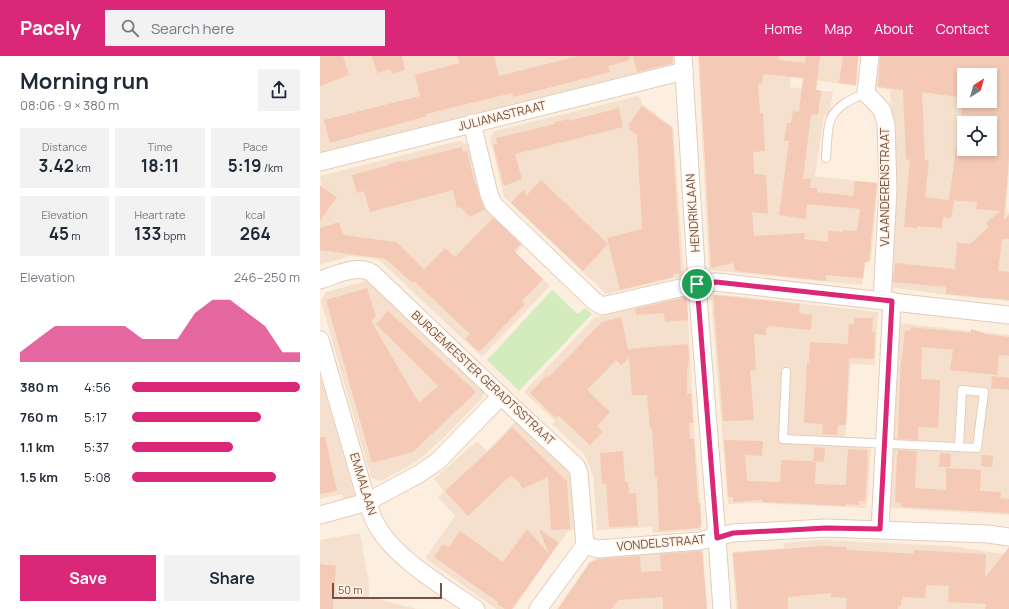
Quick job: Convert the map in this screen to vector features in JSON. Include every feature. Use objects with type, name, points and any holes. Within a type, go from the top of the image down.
[{"type":"street","points":[[866,93],[870,56]]},
{"type":"street","name":"JULIANASTRAAT","points":[[320,162],[472,123],[683,64]]},
{"type":"street","name":"HENDRIKLAAN","points":[[683,64],[697,284],[722,609]]},
{"type":"street","name":"VLAANDERENSTRAAT","points":[[866,93],[882,110],[886,124],[888,189],[887,301],[884,444],[880,529]]},
{"type":"street","points":[[472,123],[489,194],[493,204],[594,301],[602,306],[697,284],[716,282],[1009,314]]},
{"type":"street","name":"BURGEMEESTER GERADTSSTRAAT","points":[[320,280],[357,269],[366,269],[372,273],[576,466],[580,473],[585,544]]},
{"type":"street","name":"EMMALAAN","points":[[320,340],[367,502],[375,523],[389,542],[404,558],[476,609]]},
{"type":"street","points":[[320,515],[367,502],[419,474],[438,461],[501,396]]},
{"type":"street","name":"VONDELSTRAAT","points":[[585,544],[598,549],[699,541],[717,538],[733,533],[820,528],[988,534],[1009,537]]},
{"type":"street","points":[[538,609],[585,544]]},
{"type":"lane","points":[[826,158],[830,120],[840,106],[853,98],[866,93]]},
{"type":"lane","points":[[786,372],[783,439],[977,448],[984,392],[962,390],[959,447]]},
{"type":"shaded area","points":[[320,56],[671,56],[673,64],[320,153]]},
{"type":"shaded area","points":[[698,56],[859,56],[856,86],[791,77],[790,87],[833,92],[829,116],[824,115],[815,176],[878,183],[871,261],[866,261],[862,285],[709,270]]},
{"type":"shaded area","points":[[878,56],[1009,56],[1009,170],[1006,210],[1009,213],[1009,301],[946,295],[890,287],[895,218],[889,217],[893,161],[890,90],[875,87]]},
{"type":"shaded area","points":[[638,96],[643,105],[673,127],[684,276],[606,294],[504,197],[490,138],[495,131]]},
{"type":"shaded area","points":[[458,141],[468,144],[486,209],[523,244],[516,253],[550,286],[482,357],[378,259],[350,256],[320,265],[320,176]]},
{"type":"shaded area","points":[[366,281],[370,282],[484,391],[483,397],[441,440],[416,462],[381,481],[371,478],[321,301],[326,292]]},
{"type":"shaded area","points":[[717,294],[878,312],[875,365],[851,364],[845,436],[871,450],[867,508],[757,503],[728,504],[711,298]]},
{"type":"shaded area","points":[[684,296],[687,299],[695,443],[702,521],[701,530],[653,533],[652,527],[597,530],[593,475],[584,454],[552,424],[555,421],[524,392],[594,318]]},
{"type":"shaded area","points":[[898,323],[1009,335],[1009,515],[890,508]]},
{"type":"shaded area","points":[[320,375],[356,500],[345,503],[342,494],[320,499]]},
{"type":"shaded area","points":[[516,421],[572,475],[574,529],[567,532],[513,609],[496,609],[425,558],[455,516],[438,497],[444,491],[434,479],[477,441],[487,451]]},
{"type":"shaded area","points":[[360,533],[369,585],[369,597],[417,609],[320,609],[320,540]]},
{"type":"shaded area","points":[[820,540],[952,546],[1009,555],[1009,609],[736,609],[732,552],[784,548],[783,543]]},
{"type":"shaded area","points":[[703,549],[707,609],[557,609],[589,562],[601,556]]},
{"type":"green space","points":[[552,290],[578,314],[585,308],[592,314],[519,391],[487,360]]},
{"type":"building","points":[[320,56],[343,56],[349,75],[320,86]]},
{"type":"building","points":[[372,56],[402,56],[405,70],[392,74],[390,69],[377,73]]},
{"type":"building","points":[[457,56],[494,56],[499,76],[579,56],[629,56],[630,60],[608,66],[610,72],[513,97],[512,93],[426,114],[427,116],[330,143],[324,120],[420,96],[415,75],[460,63]]},
{"type":"building","points":[[633,56],[673,56],[673,63],[637,72]]},
{"type":"building","points":[[699,56],[779,56],[779,60],[805,63],[806,56],[820,56],[816,90],[821,91],[818,115],[811,114],[803,179],[811,179],[810,188],[817,188],[817,192],[853,196],[855,181],[877,183],[869,262],[865,262],[863,278],[826,275],[826,281],[735,271],[733,263],[711,268]],"holes":[[[763,74],[803,78],[799,112],[793,111],[791,123],[787,123],[784,141],[789,141],[779,215],[806,219],[807,204],[860,209],[857,231],[828,231],[828,242],[804,239],[805,233],[754,236],[752,212],[768,214],[766,175],[754,174],[753,152],[765,151],[763,113],[760,113],[758,84],[762,84]]]},
{"type":"building","points":[[843,56],[858,56],[856,85],[839,83]]},
{"type":"building","points":[[880,56],[1009,56],[1009,157],[1004,220],[1009,215],[1009,239],[1002,239],[998,271],[1009,272],[1009,300],[946,294],[946,287],[893,282],[895,263],[955,269],[957,243],[970,244],[989,227],[986,223],[1000,211],[976,209],[977,202],[949,200],[956,149],[957,156],[997,156],[997,116],[961,115],[962,108],[997,108],[997,68],[957,68],[957,97],[922,92],[925,160],[929,161],[925,197],[954,201],[951,218],[943,217],[942,228],[918,226],[918,228],[904,227],[910,159],[906,160],[903,90],[878,87]]},
{"type":"building","points":[[642,106],[672,128],[681,273],[673,274],[673,277],[620,290],[607,238],[642,229],[637,135],[628,129],[632,125],[628,126]]},
{"type":"building","points":[[619,108],[623,127],[515,154],[522,179],[504,186],[493,145],[497,144],[496,138],[555,124],[555,122],[569,119],[569,121]]},
{"type":"building","points":[[462,147],[463,152],[467,151],[475,184],[485,209],[470,217],[460,207],[457,208],[453,190],[370,212],[364,191],[357,193],[352,175],[389,165],[388,164]]},
{"type":"building","points":[[541,180],[608,244],[583,271],[511,203],[524,189],[526,196]]},
{"type":"building","points":[[320,186],[337,197],[320,221]]},
{"type":"building","points":[[493,218],[521,244],[514,251],[543,279],[522,301],[525,304],[479,352],[465,339],[470,334],[414,281],[412,283],[386,259],[320,250],[320,228],[339,222],[343,235],[396,242],[424,269],[445,248],[455,257]]},
{"type":"building","points":[[367,288],[376,317],[371,321],[419,403],[438,386],[376,324],[388,311],[476,392],[413,452],[372,463],[326,300]]},
{"type":"building","points":[[713,295],[800,304],[799,313],[812,315],[811,330],[768,326],[768,328],[766,328],[766,335],[754,334],[756,370],[750,370],[754,420],[723,421]]},
{"type":"building","points":[[687,297],[688,320],[665,322],[664,313],[636,315],[635,309]]},
{"type":"building","points":[[621,317],[628,349],[688,344],[689,361],[687,370],[687,394],[691,393],[693,423],[689,423],[690,439],[694,439],[698,503],[700,503],[701,524],[699,528],[659,531],[657,477],[655,478],[652,428],[650,428],[647,395],[632,395],[629,358],[621,365],[616,360],[587,390],[610,412],[597,426],[603,432],[590,445],[559,416],[556,418],[530,393],[547,375],[549,377],[602,322]]},
{"type":"building","points":[[855,318],[873,318],[872,331],[875,332],[874,359],[849,358],[846,425],[838,425],[837,435],[822,434],[823,424],[804,423],[807,362],[809,362],[810,342],[848,344],[849,324],[854,324]]},
{"type":"building","points":[[911,327],[971,333],[971,329],[984,334],[1009,337],[1009,356],[999,355],[997,375],[950,370],[953,350],[922,347],[921,379],[940,380],[940,389],[938,428],[918,427],[918,440],[898,439],[901,359],[905,330],[910,331]]},
{"type":"building","points":[[992,376],[1009,378],[1009,390],[991,388]]},
{"type":"building","points":[[512,427],[567,481],[570,529],[551,530],[548,477],[522,489],[520,483],[511,475],[468,516],[445,491],[495,445]]},
{"type":"building","points":[[320,437],[325,437],[337,491],[320,494]]},
{"type":"building","points":[[724,440],[763,441],[762,456],[745,455],[747,481],[780,482],[781,460],[809,461],[816,462],[815,484],[846,485],[848,449],[867,450],[868,460],[865,501],[859,501],[859,505],[846,504],[846,506],[762,502],[762,500],[733,502],[733,497],[728,497]]},
{"type":"building","points":[[814,447],[825,448],[824,462],[813,461]]},
{"type":"building","points":[[898,450],[917,451],[915,488],[946,490],[946,468],[981,470],[980,491],[1001,492],[1000,498],[1009,499],[1009,513],[901,507],[901,503],[895,502]]},
{"type":"building","points":[[623,451],[625,482],[628,482],[629,493],[636,493],[638,526],[609,527],[606,483],[602,484],[600,453]]},
{"type":"building","points":[[940,453],[951,454],[950,467],[939,467]]},
{"type":"building","points":[[982,455],[993,456],[992,467],[981,466]]},
{"type":"building","points":[[527,529],[549,554],[539,529],[559,543],[512,609],[505,609],[497,604],[498,602],[434,557],[443,544],[449,547],[460,531],[503,562]]},
{"type":"building","points":[[824,546],[847,547],[847,550],[913,554],[914,550],[986,554],[985,578],[1009,547],[1009,609],[985,609],[986,604],[948,602],[949,586],[926,585],[925,598],[903,597],[903,600],[901,600],[901,606],[898,606],[898,609],[846,609],[847,598],[831,597],[831,593],[788,597],[788,609],[738,609],[733,553]]},
{"type":"building","points":[[702,551],[707,609],[663,609],[663,597],[618,600],[611,609],[558,609],[590,563],[599,559],[640,556],[641,572],[661,571],[660,554]]},
{"type":"building","points":[[320,564],[336,566],[333,609],[320,609]]},
{"type":"route","points":[[716,282],[892,301],[880,529],[826,528],[733,533],[717,538],[697,284],[716,282]]}]
